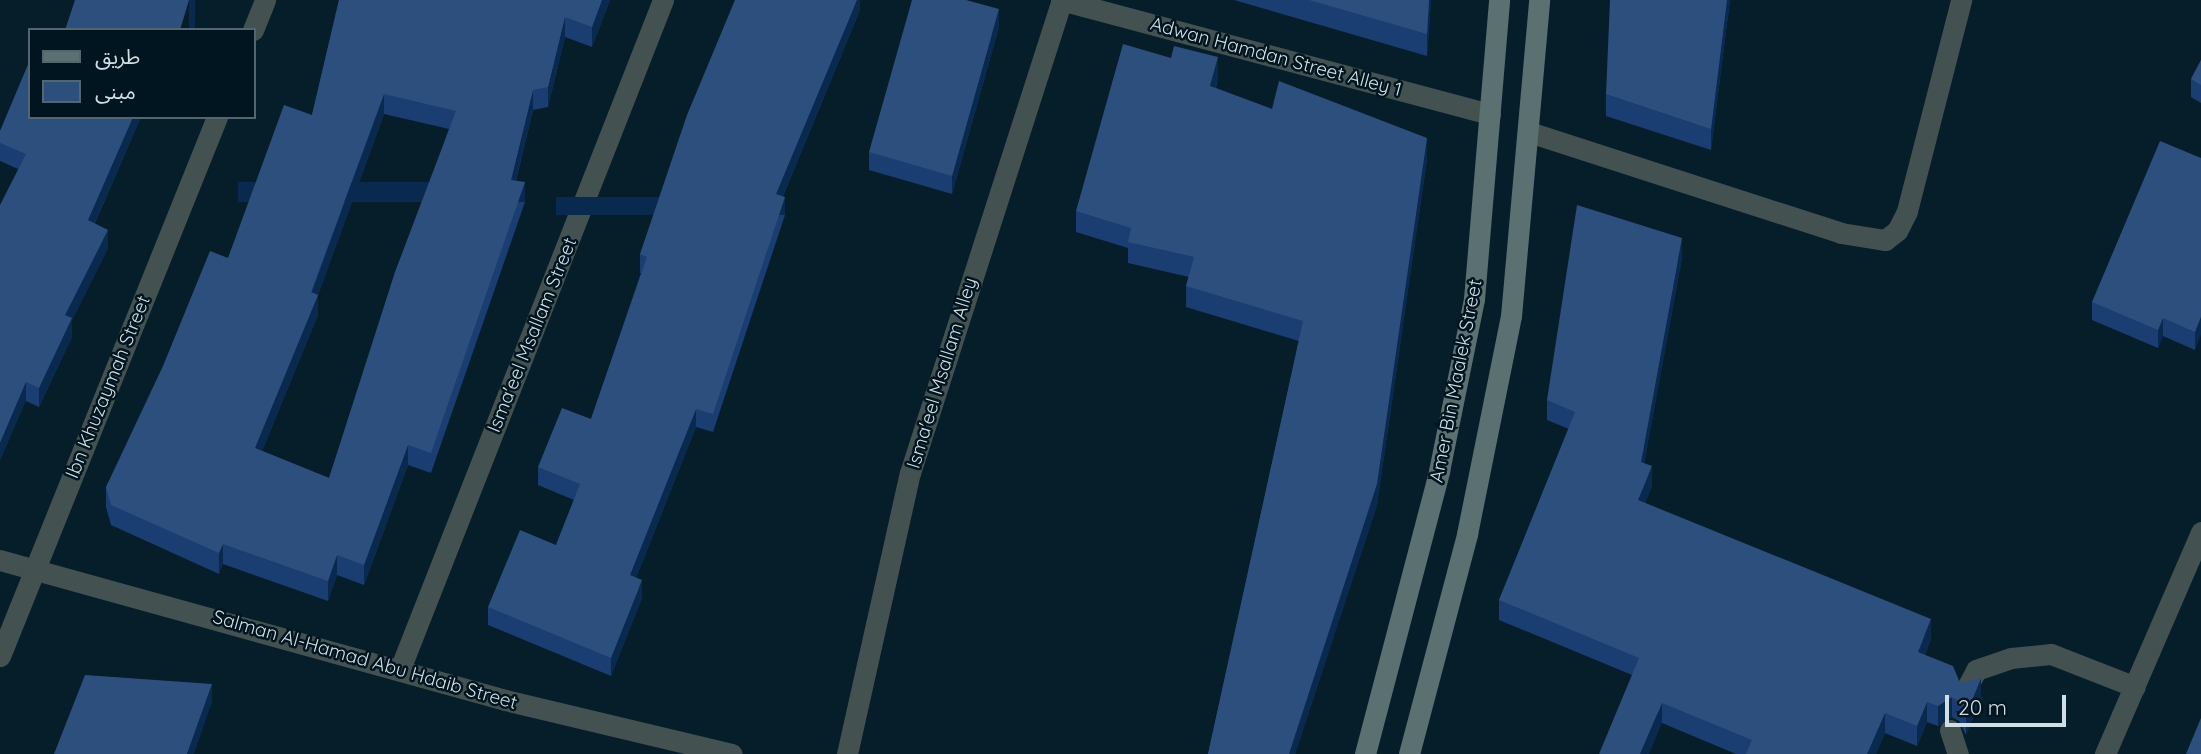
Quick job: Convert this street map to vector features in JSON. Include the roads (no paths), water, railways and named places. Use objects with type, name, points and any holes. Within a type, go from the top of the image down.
[{"type":"street","points":[[254,28],[265,0]]},
{"type":"street","name":"Isma'eel Msallam Street","points":[[400,669],[663,0]]},
{"type":"street","name":"Adwan Hamdan Street Alley 1","points":[[1061,0],[1490,114]]},
{"type":"street","name":"Isma'eel Msallam Alley","points":[[847,754],[910,473],[1061,0]]},
{"type":"street","name":"Amer Bin Maalek Street","points":[[1365,754],[1439,471],[1474,299],[1499,0]]},
{"type":"street","name":"Amer Bin Maalek Street","points":[[1409,754],[1492,421],[1511,316],[1539,0]]},
{"type":"street","points":[[1529,132],[1841,233],[1885,240],[1897,231],[1907,211],[1961,0]]},
{"type":"street","name":"Ibn Khuzaymah Street","points":[[0,656],[216,119]]},
{"type":"street","points":[[2105,754],[2201,532]]},
{"type":"street","name":"Salman Al-Hamad Abu Hdaib Street","points":[[0,561],[591,722],[732,754]]},
{"type":"street","points":[[1965,691],[1976,670],[2011,658],[2052,654],[2135,687]]},
{"type":"street","points":[[1950,730],[1958,754]]}]
